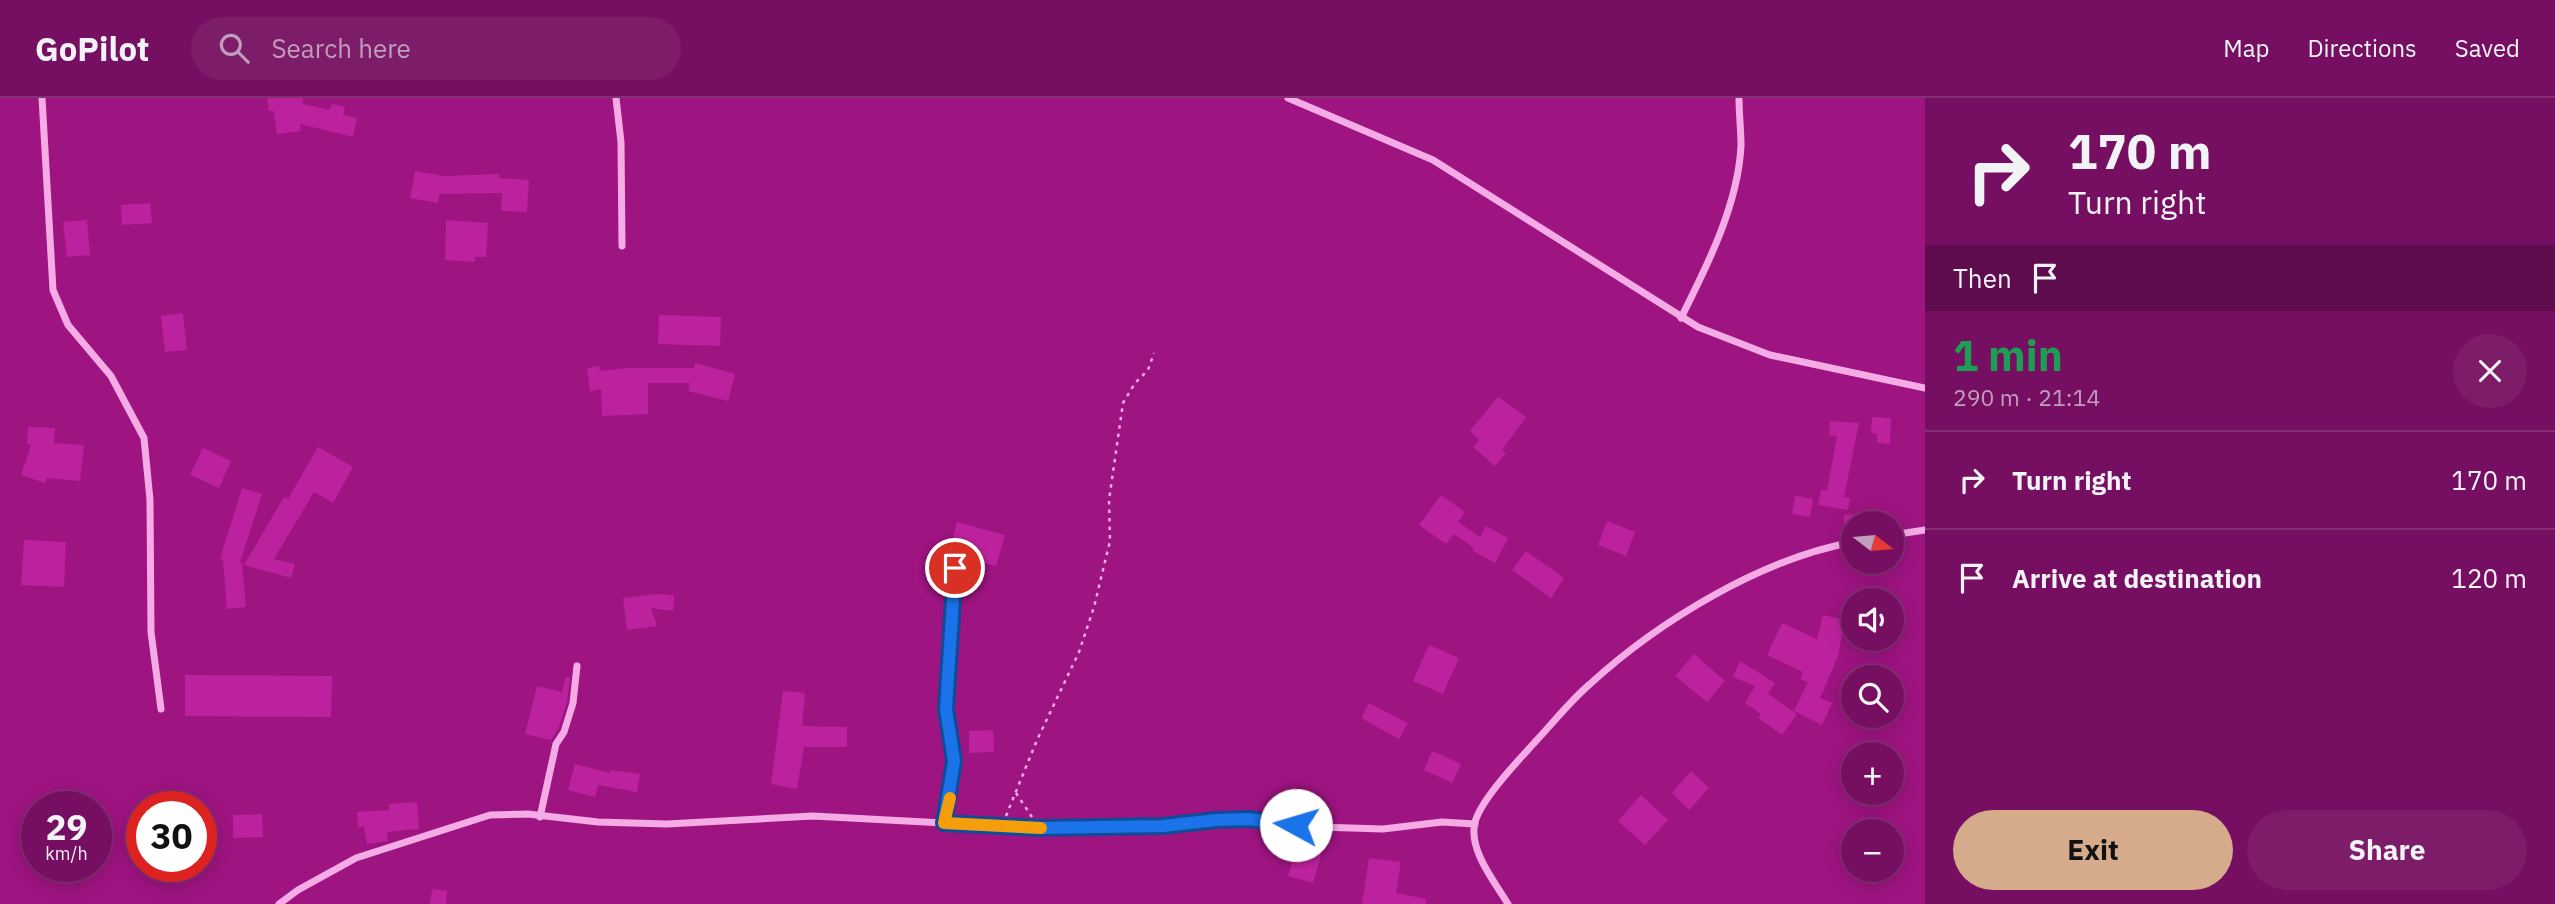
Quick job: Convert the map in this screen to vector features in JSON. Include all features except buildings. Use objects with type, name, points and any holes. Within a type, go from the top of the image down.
[{"type":"street","points":[[42,98],[53,290],[68,326],[111,376],[144,438],[150,500],[151,632],[161,709]]},
{"type":"street","points":[[616,98],[621,142],[622,246]]},
{"type":"street","points":[[1289,98],[1433,160],[1681,318],[1770,355],[1925,388]]},
{"type":"street","points":[[1681,318],[1711,257],[1730,204],[1741,148],[1738,98]]},
{"type":"street","points":[[1904,533],[1925,530]]},
{"type":"street","points":[[1508,904],[1477,849],[1475,824],[1484,806],[1512,767],[1589,684],[1654,632],[1748,577],[1819,548],[1841,544]]},
{"type":"street","points":[[944,823],[954,761],[946,709],[955,568]]},
{"type":"street","points":[[541,816],[556,744],[564,732],[573,703],[577,666]]},
{"type":"street","points":[[279,904],[298,890],[356,858],[490,815],[528,814],[598,822],[667,824],[813,816],[1039,828],[1163,826],[1248,819],[1318,827],[1383,829],[1442,822],[1475,824]]},
{"type":"path","points":[[1000,825],[1079,652],[1094,607],[1110,541],[1109,500],[1123,403],[1135,383],[1148,370],[1154,353]]},
{"type":"path","points":[[1016,793],[1039,828]]},
{"type":"slow traffic","points":[[950,798],[944,823],[1041,828]]},
{"type":"route","points":[[955,568],[946,709],[954,761],[944,823],[1039,828],[1163,826],[1248,819],[1296,825]]}]
